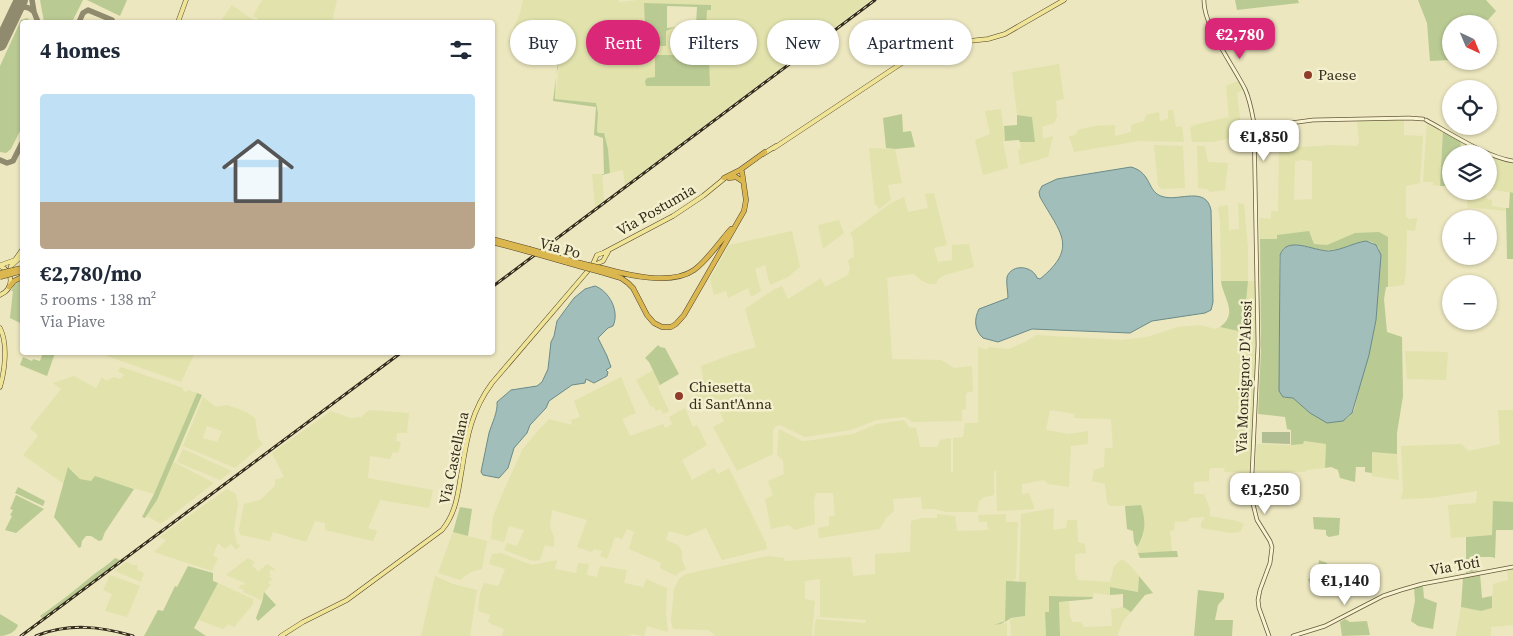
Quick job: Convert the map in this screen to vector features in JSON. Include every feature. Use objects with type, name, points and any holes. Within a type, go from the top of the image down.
[{"type":"highway","points":[[726,178],[766,152]]},
{"type":"highway","points":[[743,180],[747,168],[753,162]]},
{"type":"highway","points":[[740,170],[742,171],[743,180]]},
{"type":"highway","points":[[726,178],[734,177],[743,180]]},
{"type":"highway","name":"Via Po","points":[[602,270],[643,278],[680,276],[692,271],[734,226],[740,216],[745,201],[743,180]]},
{"type":"highway","name":"Via Po","points":[[495,241],[589,266],[621,278],[633,288],[647,315],[654,323],[658,326],[666,327],[676,324],[689,306],[742,216],[746,200],[743,180]]},
{"type":"highway","points":[[0,275],[20,270]]},
{"type":"highway","points":[[9,274],[18,277],[20,274]]},
{"type":"highway","points":[[10,286],[20,278]]},
{"type":"main road","points":[[179,20],[186,0]]},
{"type":"main road","points":[[972,41],[988,39],[1005,34],[1064,0]]},
{"type":"main road","name":"Via Monsignor D'Alessi","points":[[1204,0],[1205,12],[1210,25],[1247,94],[1254,123],[1258,345],[1252,496],[1257,520],[1272,547],[1270,563],[1258,600],[1269,636]]},
{"type":"main road","name":"Via Postumia","points":[[740,170],[896,65]]},
{"type":"main road","points":[[1254,123],[1283,124],[1313,120],[1409,118],[1424,120],[1486,152],[1504,159],[1513,160]]},
{"type":"main road","name":"Via Postumia","points":[[601,254],[668,219],[776,146]]},
{"type":"main road","points":[[589,266],[602,260],[610,249]]},
{"type":"main road","points":[[9,274],[0,265],[15,260],[20,253]]},
{"type":"main road","points":[[589,266],[597,255],[601,254],[602,260]]},
{"type":"main road","points":[[0,295],[10,286],[9,274],[11,266],[20,258]]},
{"type":"main road","points":[[596,258],[598,262],[602,260]]},
{"type":"main road","name":"Via Castellana","points":[[281,636],[303,622],[347,600],[442,530],[452,515],[456,504],[470,429],[478,403],[589,266]]},
{"type":"main road","points":[[0,327],[4,336],[3,372],[0,387]]},
{"type":"main road","name":"Via Toti","points":[[1293,636],[1325,626],[1383,596],[1401,590],[1422,584],[1513,567]]},
{"type":"green space","points":[[40,0],[83,0],[73,20],[44,20]]},
{"type":"green space","points":[[87,0],[127,0],[120,16]]},
{"type":"green space","points":[[262,0],[337,0],[332,20],[257,20],[258,18],[253,16]]},
{"type":"green space","points":[[523,0],[618,0],[619,2],[638,0],[871,0],[839,24],[839,20],[767,20],[767,65],[785,65],[625,185],[623,170],[610,173],[608,149],[604,133],[597,132],[598,113],[596,103],[555,99],[559,65],[576,65],[576,20],[517,20]]},
{"type":"green space","points":[[1235,0],[1298,0],[1299,3],[1237,10]]},
{"type":"green space","points":[[1418,0],[1486,0],[1496,11],[1492,15],[1442,15],[1442,60],[1430,61],[1427,23]]},
{"type":"green space","points":[[644,3],[711,5],[711,10],[707,10],[706,20],[696,20],[697,7],[667,6],[667,28],[670,29],[666,31],[666,46],[660,46],[660,20],[645,20]]},
{"type":"green space","points":[[232,5],[254,20],[221,20]]},
{"type":"green space","points":[[20,22],[20,131],[11,149],[6,153],[0,152],[0,66]]},
{"type":"green space","points":[[660,23],[666,31],[670,29],[670,55],[660,55]]},
{"type":"green space","points":[[660,55],[670,55],[670,65],[709,65],[710,86],[646,86],[645,81],[647,78],[655,77],[655,65],[660,65]]},
{"type":"green space","points":[[1059,64],[1064,99],[1056,101],[1057,117],[1054,123],[1042,127],[1043,139],[1053,136],[1048,157],[1020,165],[1018,150],[1021,149],[1020,142],[1035,141],[1032,117],[1017,115],[1012,72]]},
{"type":"green space","points":[[556,78],[555,99],[596,103],[598,113],[597,131],[598,133],[604,133],[608,149],[610,173],[602,175],[604,174],[603,138],[594,135],[596,107],[553,101]]},
{"type":"green space","points":[[1240,80],[1245,89],[1237,93],[1242,136],[1213,142],[1192,142],[1190,128],[1194,125],[1229,117],[1226,86]]},
{"type":"green space","points":[[1001,109],[1005,141],[1003,142],[1008,168],[983,175],[975,140],[990,134],[985,111]]},
{"type":"green space","points":[[1168,110],[1173,110],[1176,127],[1182,126],[1184,142],[1139,141],[1074,152],[1069,136],[1075,135],[1078,130],[1094,126],[1115,125],[1115,136],[1131,132],[1131,125],[1144,121],[1146,115],[1159,112],[1160,121],[1168,119]]},
{"type":"green space","points":[[902,114],[903,132],[911,131],[915,147],[886,148],[883,118]]},
{"type":"green space","points":[[1017,115],[1032,117],[1035,142],[1005,141],[1004,126],[1017,125]]},
{"type":"green space","points":[[1404,119],[1404,135],[1423,136],[1420,183],[1406,186],[1406,217],[1409,219],[1417,218],[1415,231],[1407,230],[1404,285],[1388,287],[1388,238],[1355,234],[1327,245],[1314,244],[1277,235],[1277,239],[1260,239],[1259,218],[1271,219],[1271,211],[1278,211],[1279,140],[1295,142],[1295,146],[1304,147],[1329,145],[1357,146],[1359,142],[1357,120]],"holes":[[[1295,161],[1312,161],[1312,199],[1294,200]]]},
{"type":"green space","points":[[1427,122],[1442,130],[1440,186],[1433,185],[1433,182],[1423,182]]},
{"type":"green space","points":[[1443,135],[1452,135],[1461,139],[1461,145],[1442,145]]},
{"type":"green space","points":[[1461,139],[1473,145],[1461,145]]},
{"type":"green space","points":[[1154,145],[1183,146],[1185,188],[1162,189],[1158,186]]},
{"type":"green space","points":[[1197,146],[1205,146],[1208,162],[1228,163],[1225,190],[1210,192],[1207,189],[1198,188]]},
{"type":"green space","points":[[869,148],[895,149],[902,183],[888,185],[891,200],[879,209],[875,205]]},
{"type":"green space","points":[[1442,149],[1442,186],[1440,186]]},
{"type":"green space","points":[[1497,156],[1513,161],[1513,193],[1497,190]]},
{"type":"green space","points":[[592,174],[602,174],[604,200],[595,207]]},
{"type":"green space","points":[[1510,192],[1513,193],[1513,259],[1507,259],[1506,208],[1509,208]]},
{"type":"green space","points":[[934,193],[947,245],[934,248],[938,262],[952,260],[952,245],[969,244],[974,267],[945,275],[938,279],[936,284],[922,281],[914,274],[887,278],[892,359],[941,360],[954,368],[972,366],[973,391],[966,393],[966,409],[962,410],[962,421],[912,422],[905,417],[877,420],[851,430],[805,437],[780,425],[776,426],[773,430],[773,454],[737,471],[713,427],[724,421],[714,399],[699,403],[690,385],[703,378],[701,366],[756,347],[745,309],[782,286],[788,299],[821,278],[825,287],[848,275],[850,269],[848,260],[854,257],[853,239],[850,233],[891,203],[904,197],[908,212],[928,208],[925,194]]},
{"type":"green space","points":[[1467,200],[1492,200],[1492,206],[1506,208],[1506,211],[1497,210],[1467,207]]},
{"type":"green space","points":[[1238,203],[1244,204],[1248,248],[1248,281],[1257,281],[1257,350],[1251,473],[1224,472],[1225,468],[1211,468],[1209,471],[1209,481],[1194,482],[1194,494],[1204,494],[1210,509],[1210,516],[1244,524],[1240,532],[1230,533],[1201,528],[1201,523],[1205,517],[1189,518],[1188,521],[1175,522],[1174,530],[1170,531],[1172,551],[1138,553],[1137,547],[1144,533],[1141,505],[1110,506],[1107,503],[1105,484],[1092,481],[1094,470],[1104,467],[1105,448],[1113,448],[1111,419],[1074,418],[1075,414],[1050,410],[1046,430],[1069,434],[1088,431],[1088,444],[1071,446],[1069,487],[1048,484],[1044,480],[1022,484],[1022,494],[1029,493],[1035,509],[997,511],[996,471],[994,471],[994,495],[984,497],[979,501],[977,512],[946,512],[935,509],[922,509],[921,497],[893,499],[894,511],[886,518],[880,529],[819,538],[818,528],[829,526],[829,516],[835,516],[833,493],[816,493],[814,500],[815,524],[795,530],[789,525],[771,529],[765,499],[773,495],[768,481],[784,474],[783,460],[777,455],[779,429],[802,441],[806,441],[853,434],[877,424],[904,420],[909,427],[916,428],[920,447],[937,447],[940,440],[951,438],[951,472],[953,472],[953,438],[963,437],[965,423],[978,423],[978,347],[987,350],[988,347],[1009,349],[1036,335],[1122,340],[1147,337],[1178,327],[1199,325],[1216,329],[1220,327],[1243,331],[1233,282],[1221,281],[1218,207],[1228,205],[1229,230],[1239,229]]},
{"type":"green space","points":[[839,220],[844,233],[823,249],[818,225]]},
{"type":"green space","points":[[792,231],[800,267],[788,277],[770,285],[765,265],[755,269],[761,291],[751,297],[748,288],[728,298],[726,291],[714,295],[710,279],[729,245]]},
{"type":"green space","points":[[1309,231],[1314,244],[1327,245],[1355,233],[1379,232],[1388,237],[1388,287],[1386,287],[1384,299],[1387,332],[1402,337],[1403,396],[1397,433],[1397,454],[1372,452],[1372,473],[1365,472],[1365,467],[1356,467],[1355,482],[1340,478],[1338,470],[1331,467],[1325,468],[1326,444],[1304,441],[1303,444],[1291,445],[1291,430],[1287,429],[1285,417],[1258,414],[1261,350],[1260,239],[1277,239],[1277,235]],"holes":[[[1365,241],[1372,242],[1379,248],[1376,320],[1354,410],[1343,421],[1327,423],[1310,413],[1293,398],[1284,398],[1279,390],[1279,257],[1282,250],[1287,246],[1294,245],[1334,250]]]},
{"type":"green space","points":[[20,281],[20,323],[10,318],[13,291],[11,291],[14,285]]},
{"type":"green space","points":[[1221,281],[1248,281],[1243,332],[1220,327],[1226,322],[1229,311]]},
{"type":"green space","points":[[658,345],[665,348],[679,374],[660,385],[649,362],[645,358]]},
{"type":"green space","points":[[1405,351],[1448,352],[1446,380],[1407,379]]},
{"type":"green space","points":[[42,355],[54,355],[47,376],[20,365],[23,357],[32,361],[33,359],[40,361]]},
{"type":"green space","points":[[108,355],[194,355],[181,382]]},
{"type":"green space","points":[[121,367],[183,388],[183,391],[187,392],[188,390],[197,393],[154,494],[95,477],[92,481],[80,479],[69,467],[64,484],[23,455],[38,436],[30,428],[61,389],[53,383],[74,376],[96,388],[102,377],[106,381],[114,377],[120,379],[124,375],[118,371]]},
{"type":"green space","points":[[653,370],[660,385],[658,387],[669,411],[663,414],[661,409],[656,411],[653,406],[651,407],[636,380]]},
{"type":"green space","points":[[621,377],[636,413],[622,419],[630,436],[663,424],[665,428],[671,425],[669,417],[685,408],[693,427],[697,425],[707,445],[682,460],[692,480],[714,468],[718,474],[729,468],[766,543],[767,549],[722,560],[706,528],[687,536],[669,531],[666,540],[678,545],[682,551],[682,560],[686,569],[676,576],[660,568],[661,563],[629,549],[634,532],[627,529],[622,539],[615,537],[607,559],[600,556],[602,551],[594,549],[592,552],[577,547],[587,520],[552,510],[550,527],[554,537],[554,547],[545,545],[540,560],[533,561],[504,550],[507,543],[517,546],[524,530],[509,526],[504,542],[491,539],[493,517],[522,450],[549,419],[572,425],[571,420],[580,417],[574,401]]},
{"type":"green space","points":[[197,393],[202,395],[157,500],[145,518],[142,517],[154,494]]},
{"type":"green space","points":[[203,397],[216,407],[227,405],[246,412],[255,418],[258,438],[263,444],[235,468],[183,446]],"holes":[[[207,426],[222,431],[217,442],[203,438]]]},
{"type":"green space","points":[[369,410],[409,413],[407,433],[397,433],[396,441],[401,442],[398,453],[393,452],[390,459],[370,456],[368,478],[433,490],[429,508],[380,500],[368,528],[377,531],[373,541],[325,530],[325,523],[315,521],[306,542],[273,532],[270,541],[240,535],[239,529],[244,504],[260,500],[275,486],[275,480],[284,477],[272,453],[331,411],[350,418],[361,417]]},
{"type":"green space","points":[[1498,410],[1513,410],[1513,502],[1493,502],[1492,535],[1451,538],[1448,505],[1476,503],[1477,491],[1431,498],[1401,499],[1403,490],[1401,446],[1461,444],[1469,451],[1500,444]]},
{"type":"green space","points":[[1262,432],[1290,432],[1290,444],[1262,443]]},
{"type":"green space","points":[[1303,441],[1326,444],[1325,468],[1306,470],[1305,472],[1255,472],[1257,444],[1291,445]]},
{"type":"green space","points":[[183,449],[232,471],[220,480],[177,462]]},
{"type":"green space","points":[[1372,452],[1397,454],[1399,480],[1372,476]]},
{"type":"green space","points":[[174,462],[214,483],[161,524],[147,516],[157,500]]},
{"type":"green space","points":[[68,467],[80,479],[91,481],[95,476],[134,489],[105,532],[102,540],[99,541],[91,536],[86,536],[79,548],[54,517]]},
{"type":"green space","points":[[18,487],[45,501],[43,506],[15,493]]},
{"type":"green space","points":[[227,489],[236,494],[238,505],[234,529],[237,543],[240,546],[236,550],[231,544],[225,549],[218,543],[213,556],[218,558],[212,571],[154,552],[166,540],[159,537]]},
{"type":"green space","points":[[16,495],[44,509],[16,533],[5,530],[12,516],[10,515],[13,510],[10,509]]},
{"type":"green space","points":[[1493,501],[1513,502],[1513,530],[1496,530],[1495,558],[1477,557],[1477,571],[1466,573],[1466,537],[1492,535]]},
{"type":"green space","points":[[1141,505],[1144,527],[1137,547],[1134,542],[1133,531],[1127,529],[1125,506]]},
{"type":"green space","points":[[460,507],[472,509],[468,536],[453,532]]},
{"type":"green space","points":[[1054,508],[1053,530],[1066,528],[1067,520],[1077,520],[1078,542],[1085,544],[1086,553],[1075,554],[1075,571],[1078,580],[1110,582],[1114,566],[1122,559],[1139,576],[1138,592],[1110,587],[1110,595],[1094,593],[1093,597],[1049,596],[1049,612],[1045,613],[1046,636],[1011,636],[1010,620],[995,625],[1007,623],[1007,636],[814,636],[817,619],[866,623],[866,620],[820,617],[820,579],[805,581],[805,599],[815,601],[812,636],[716,636],[708,630],[673,629],[671,621],[674,589],[679,579],[686,574],[767,556],[784,558],[785,561],[851,557],[853,576],[875,574],[875,554],[910,552],[911,521],[922,518],[937,518],[937,514],[955,516],[957,531],[988,530],[987,522],[979,522],[978,515],[1006,514],[1006,522],[1018,522],[1016,579],[1012,580],[1017,581],[1006,581],[1005,620],[1025,616],[1026,583],[1019,581],[1021,514]]},
{"type":"green space","points":[[1313,517],[1340,518],[1339,535],[1329,537],[1326,535],[1326,530],[1314,529]]},
{"type":"green space","points":[[453,532],[487,541],[482,569],[471,572],[460,580],[438,573]]},
{"type":"green space","points":[[1177,551],[1178,557],[1140,558],[1138,553]]},
{"type":"green space","points":[[501,553],[532,565],[557,560],[555,569],[576,573],[578,563],[589,564],[587,575],[597,577],[600,566],[627,570],[624,583],[643,587],[646,579],[667,588],[666,614],[668,632],[647,626],[644,636],[632,634],[628,636],[502,636],[504,629],[488,622],[490,615],[478,611],[480,593],[484,583],[498,586],[502,577],[505,569],[489,564],[492,554]]},
{"type":"green space","points":[[115,558],[122,561],[42,618],[40,616],[61,601]]},
{"type":"green space","points":[[248,558],[255,562],[252,565],[258,572],[267,564],[275,569],[274,572],[272,569],[269,572],[271,575],[269,577],[272,579],[268,583],[271,585],[264,592],[261,600],[243,592],[244,590],[239,588],[240,585],[245,583],[226,575]]},
{"type":"green space","points":[[1319,560],[1327,563],[1328,579],[1322,581],[1322,585],[1312,588],[1308,579],[1317,577]]},
{"type":"green space","points":[[126,562],[138,565],[137,570],[144,573],[141,582],[115,571]]},
{"type":"green space","points":[[188,566],[213,573],[213,581],[218,583],[194,628],[206,636],[144,636],[158,610],[163,611],[175,586],[177,587]]},
{"type":"green space","points":[[1513,569],[1513,625],[1491,627],[1491,636],[1456,636],[1461,607],[1481,611],[1492,608],[1493,584],[1508,580],[1507,570]]},
{"type":"green space","points":[[1480,574],[1482,598],[1492,596],[1492,608],[1481,611],[1461,607],[1463,578]]},
{"type":"green space","points":[[110,575],[140,586],[127,617],[105,611],[112,594],[103,590]]},
{"type":"green space","points":[[435,576],[453,584],[477,590],[470,636],[421,636]]},
{"type":"green space","points":[[1139,576],[1153,593],[1145,595],[1131,612],[1123,607],[1123,594],[1110,595],[1110,587],[1138,592]]},
{"type":"green space","points":[[1006,581],[1026,582],[1025,616],[1011,618],[1001,624],[994,625],[1005,621]]},
{"type":"green space","points":[[218,583],[253,599],[253,604],[234,627],[228,624],[223,629],[198,620]]},
{"type":"green space","points":[[1423,586],[1424,598],[1437,603],[1433,629],[1418,626],[1411,621],[1415,601],[1414,588]]},
{"type":"green space","points":[[1198,590],[1224,593],[1224,598],[1218,605],[1215,620],[1233,620],[1232,636],[1194,636]]},
{"type":"green space","points":[[264,592],[276,605],[258,621],[256,618]]},
{"type":"green space","points":[[1049,596],[1093,597],[1092,599],[1059,602],[1060,636],[1046,636],[1045,612],[1049,612]]},
{"type":"green space","points":[[1059,602],[1069,602],[1070,617],[1073,622],[1081,622],[1084,627],[1112,626],[1111,609],[1123,607],[1131,612],[1123,621],[1117,636],[1060,636]]},
{"type":"green space","points":[[0,614],[18,625],[13,632],[0,636]]},
{"type":"green space","points":[[1345,619],[1350,622],[1367,621],[1370,635],[1342,636],[1340,622]]},
{"type":"water","points":[[1131,167],[1143,174],[1158,195],[1170,198],[1198,196],[1204,198],[1208,203],[1211,210],[1213,302],[1211,310],[1205,313],[1152,321],[1130,333],[1032,329],[998,342],[983,338],[976,328],[977,313],[979,309],[1008,298],[1007,277],[1010,273],[1018,268],[1027,269],[1040,279],[1052,268],[1059,258],[1062,240],[1054,220],[1040,197],[1039,192],[1042,186],[1057,179]]},
{"type":"water","points":[[1366,241],[1376,245],[1381,255],[1376,320],[1369,355],[1352,413],[1343,421],[1327,423],[1310,413],[1293,398],[1283,397],[1279,391],[1280,255],[1283,249],[1294,245],[1329,251]]},
{"type":"water","points":[[595,286],[609,297],[615,314],[613,326],[608,328],[598,338],[611,367],[606,370],[608,372],[607,376],[594,383],[586,379],[585,383],[572,385],[549,401],[546,408],[530,425],[527,433],[514,448],[508,468],[499,478],[483,475],[481,472],[489,433],[497,410],[497,402],[511,390],[537,386],[542,382],[548,369],[551,342],[557,321],[574,298],[585,289]]},
{"type":"taxiway","points":[[14,13],[24,7],[34,12],[32,0]]},
{"type":"taxiway","points":[[80,20],[83,13],[88,10],[112,20]]},
{"type":"taxiway","points":[[34,12],[37,20]]},
{"type":"taxiway","points":[[0,160],[7,163],[13,161],[20,147]]},
{"type":"runway","points":[[0,44],[21,0]]},
{"type":"railway","points":[[495,285],[875,0]]},
{"type":"railway","points":[[21,636],[398,355]]},
{"type":"railway","points":[[36,636],[60,629],[84,627],[133,636]]},
{"type":"place","name":"Paese","points":[[1308,75]]},
{"type":"place","name":"Chiesetta di Sant'Anna","points":[[679,396]]}]
